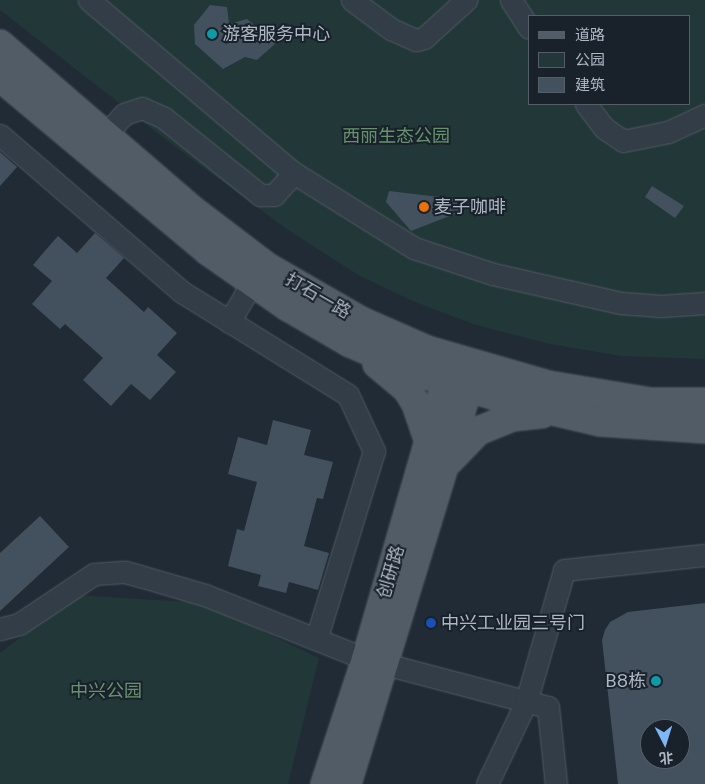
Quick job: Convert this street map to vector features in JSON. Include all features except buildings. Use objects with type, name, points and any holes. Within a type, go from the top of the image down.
[{"type":"main road","name":"打石一路","points":[[0,44],[191,209],[266,266],[359,320],[460,373],[560,413],[635,426],[705,429]]},
{"type":"main road","name":"打石一路","points":[[0,77],[165,218],[252,284],[350,343],[460,373],[615,398],[705,402]]},
{"type":"main road","points":[[350,343],[407,389],[416,404],[429,440]]},
{"type":"main road","name":"创研路","points":[[347,784],[429,440],[460,373]]},
{"type":"main road","name":"创研路","points":[[325,784],[375,662],[441,472],[460,373]]},
{"type":"main road","points":[[441,472],[457,448],[478,430],[512,417],[560,413]]},
{"type":"lane","points":[[90,0],[294,173],[414,248],[459,265],[621,303],[661,306],[705,303]]},
{"type":"lane","points":[[352,0],[405,37],[424,38],[466,0]]},
{"type":"lane","points":[[511,0],[528,26]]},
{"type":"lane","points":[[587,105],[604,128],[622,141],[668,132],[705,115]]},
{"type":"lane","points":[[105,135],[124,114],[142,108],[164,118],[260,195],[274,195],[294,173]]},
{"type":"lane","points":[[0,135],[182,292],[348,395],[374,451],[316,639]]},
{"type":"lane","points":[[229,322],[252,284]]},
{"type":"lane","points":[[487,784],[526,702],[564,570],[705,555]]},
{"type":"lane","points":[[0,629],[19,624],[80,580],[94,574],[125,572],[205,595],[375,662],[548,707],[556,784]]},
{"type":"green space","name":"西丽生态公园","points":[[0,0],[705,0],[705,359],[621,356],[550,344],[476,325],[415,302],[358,275],[288,230],[173,145],[0,10]]},
{"type":"green space","name":"中兴公园","points":[[76,595],[204,603],[319,658],[288,784],[0,784],[0,653]]},
{"type":"place","name":"游客服务中心","points":[[212,34]]},
{"type":"place","name":"麦子咖啡","points":[[424,207]]},
{"type":"place","name":"中兴工业园三号门","points":[[431,623]]},
{"type":"place","name":"B8栋","points":[[656,681]]}]
